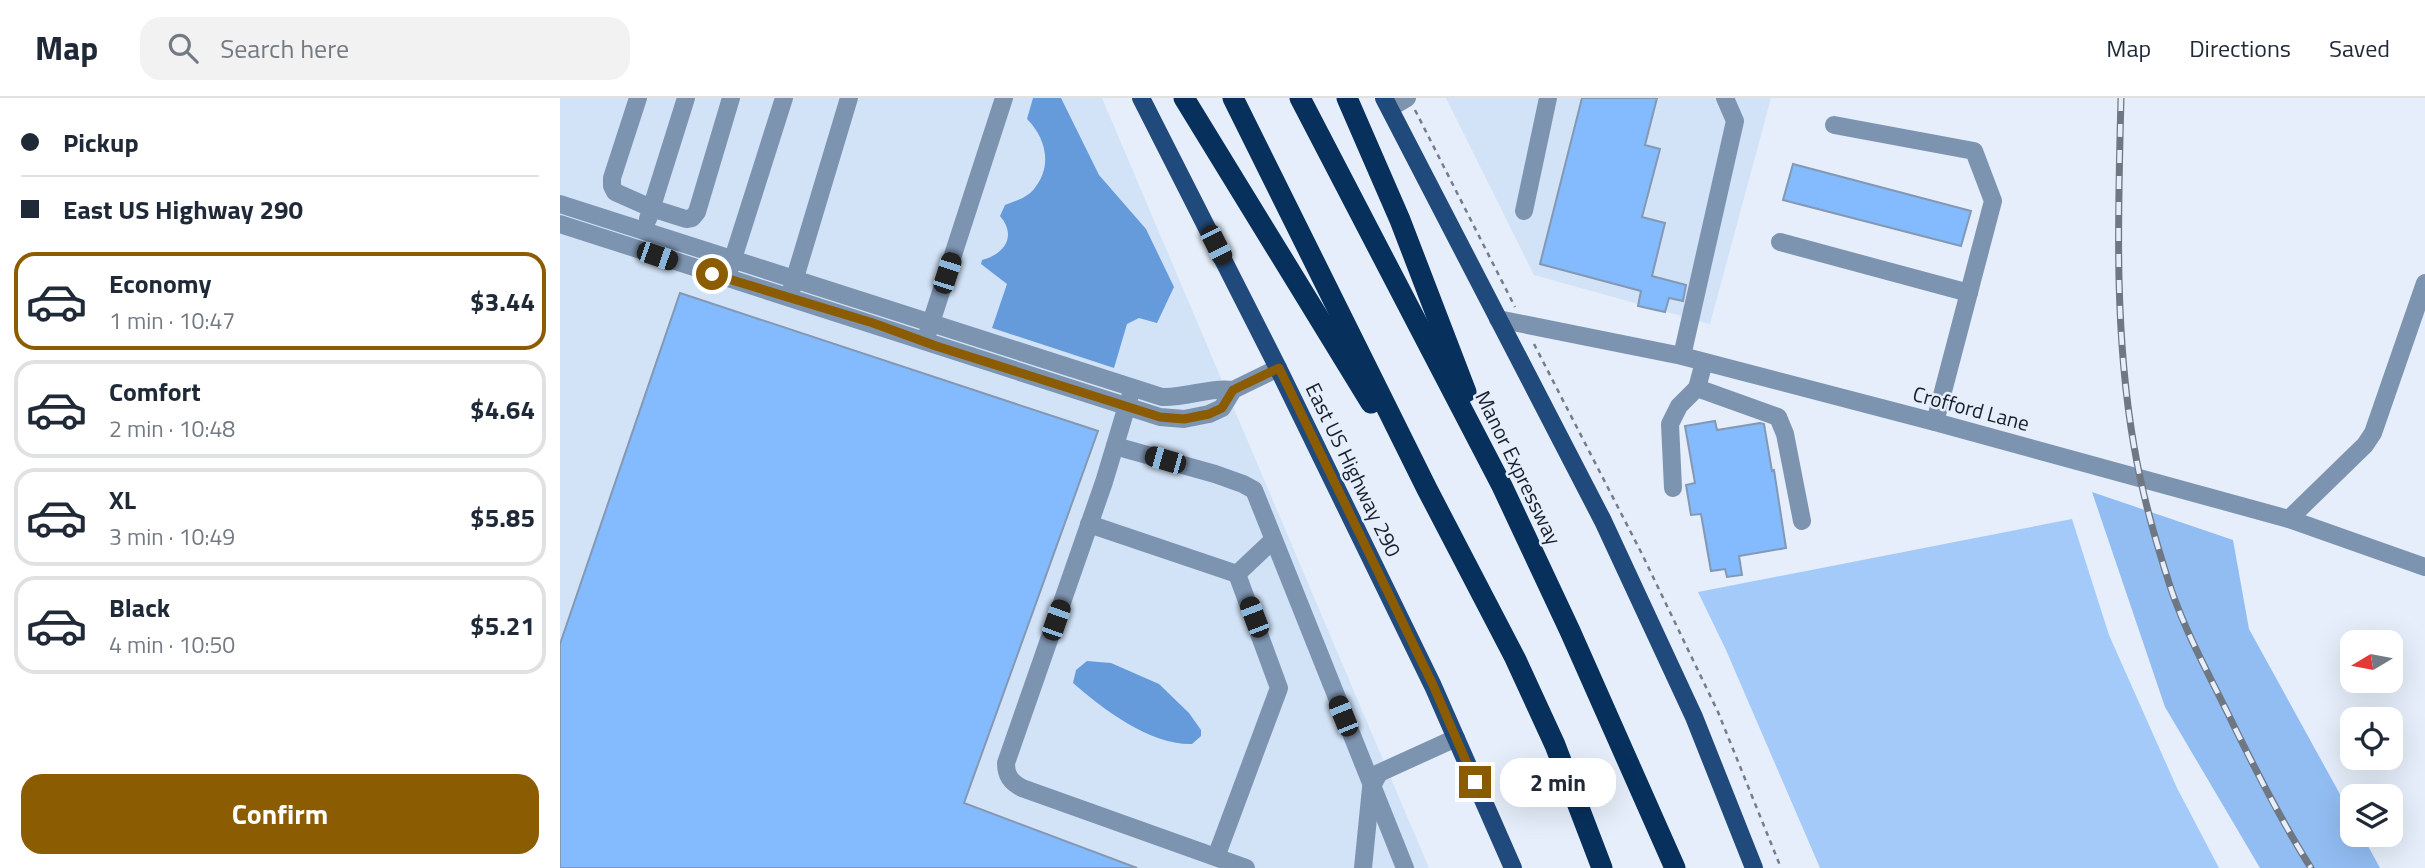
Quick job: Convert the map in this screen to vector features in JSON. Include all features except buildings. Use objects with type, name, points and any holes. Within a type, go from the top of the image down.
[{"type":"highway","points":[[1184,98],[1337,351],[1426,489]]},
{"type":"highway","points":[[1233,98],[1426,489],[1515,658],[1555,745],[1602,868]]},
{"type":"highway","name":"Manor Expressway","points":[[1300,98],[1502,486],[1570,631],[1675,868]]},
{"type":"highway","points":[[1347,98],[1399,220],[1502,486]]},
{"type":"main road","name":"East US Highway 290","points":[[1141,98],[1279,368],[1433,685],[1513,868]]},
{"type":"main road","points":[[1387,103],[1603,522],[1694,718],[1754,868]]},
{"type":"street","points":[[638,98],[612,178],[612,186],[615,192],[651,208],[686,219],[692,218],[697,212],[731,98]]},
{"type":"street","points":[[640,240],[685,98]]},
{"type":"street","points":[[727,278],[785,98]]},
{"type":"street","points":[[789,297],[849,98]]},
{"type":"street","points":[[925,342],[1003,98]]},
{"type":"street","points":[[1387,103],[1408,98]]},
{"type":"street","points":[[1524,211],[1548,98]]},
{"type":"street","points":[[1682,356],[1735,121],[1725,98]]},
{"type":"street","points":[[1834,125],[1975,151],[1993,201],[1935,422]]},
{"type":"street","points":[[560,204],[727,278],[873,323],[1126,408],[1171,419],[1196,418],[1222,408],[1233,390]]},
{"type":"street","points":[[560,224],[733,259],[1133,388],[1171,397],[1197,395],[1217,388],[1233,390],[1279,368]]},
{"type":"street","points":[[1780,242],[1969,293]]},
{"type":"street","points":[[2289,520],[2365,445],[2373,433],[2425,283]]},
{"type":"street","name":"Crofford Lane","points":[[1498,319],[1682,356],[1935,422],[2289,520],[2425,567]]},
{"type":"street","points":[[1673,488],[1670,424],[1679,405],[1697,388],[1704,362]]},
{"type":"street","points":[[1773,380],[1778,417],[1785,435],[1802,521]]},
{"type":"street","points":[[1133,388],[1006,763],[1006,772],[1014,784],[1022,788],[1245,868]]},
{"type":"street","points":[[1697,388],[1778,417]]},
{"type":"street","points":[[1115,446],[1243,484],[1254,490],[1405,868]]},
{"type":"street","points":[[1089,524],[1237,574]]},
{"type":"street","points":[[1237,574],[1273,540]]},
{"type":"street","points":[[1216,858],[1279,688],[1237,574]]},
{"type":"street","points":[[1363,868],[1371,788],[1379,773],[1456,738]]},
{"type":"shaded area","points":[[560,98],[1102,98],[1429,868],[560,868]]},
{"type":"shaded area","points":[[1033,98],[1061,98],[1099,175],[1146,229],[1174,287],[1157,323],[1139,318],[1127,324],[1114,368],[992,328],[1007,284],[981,264],[982,260],[997,253],[1006,243],[1008,230],[1000,216],[1005,205],[1031,192],[1044,171],[1043,143],[1027,119]]},
{"type":"shaded area","points":[[1446,98],[1771,98],[1710,324],[1534,275]]},
{"type":"shaded area","points":[[2092,492],[2233,540],[2249,629],[2340,794],[2340,847],[2369,847],[2380,868],[2260,868],[2165,707]]},
{"type":"shaded area","points":[[2072,519],[2109,635],[2177,788],[2219,868],[1820,868],[1726,650],[1698,592]]},
{"type":"shaded area","points":[[1087,661],[1111,663],[1159,684],[1189,713],[1201,730],[1201,736],[1192,744],[1176,743],[1160,739],[1128,724],[1073,683],[1076,670]]},
{"type":"railway","points":[[2121,98],[2120,316],[2128,403],[2145,500],[2171,589],[2192,641],[2261,779],[2311,868]]},
{"type":"route","points":[[712,274],[873,323],[1126,408],[1171,419],[1196,418],[1222,408],[1233,390],[1279,368],[1433,685],[1475,782]]}]
